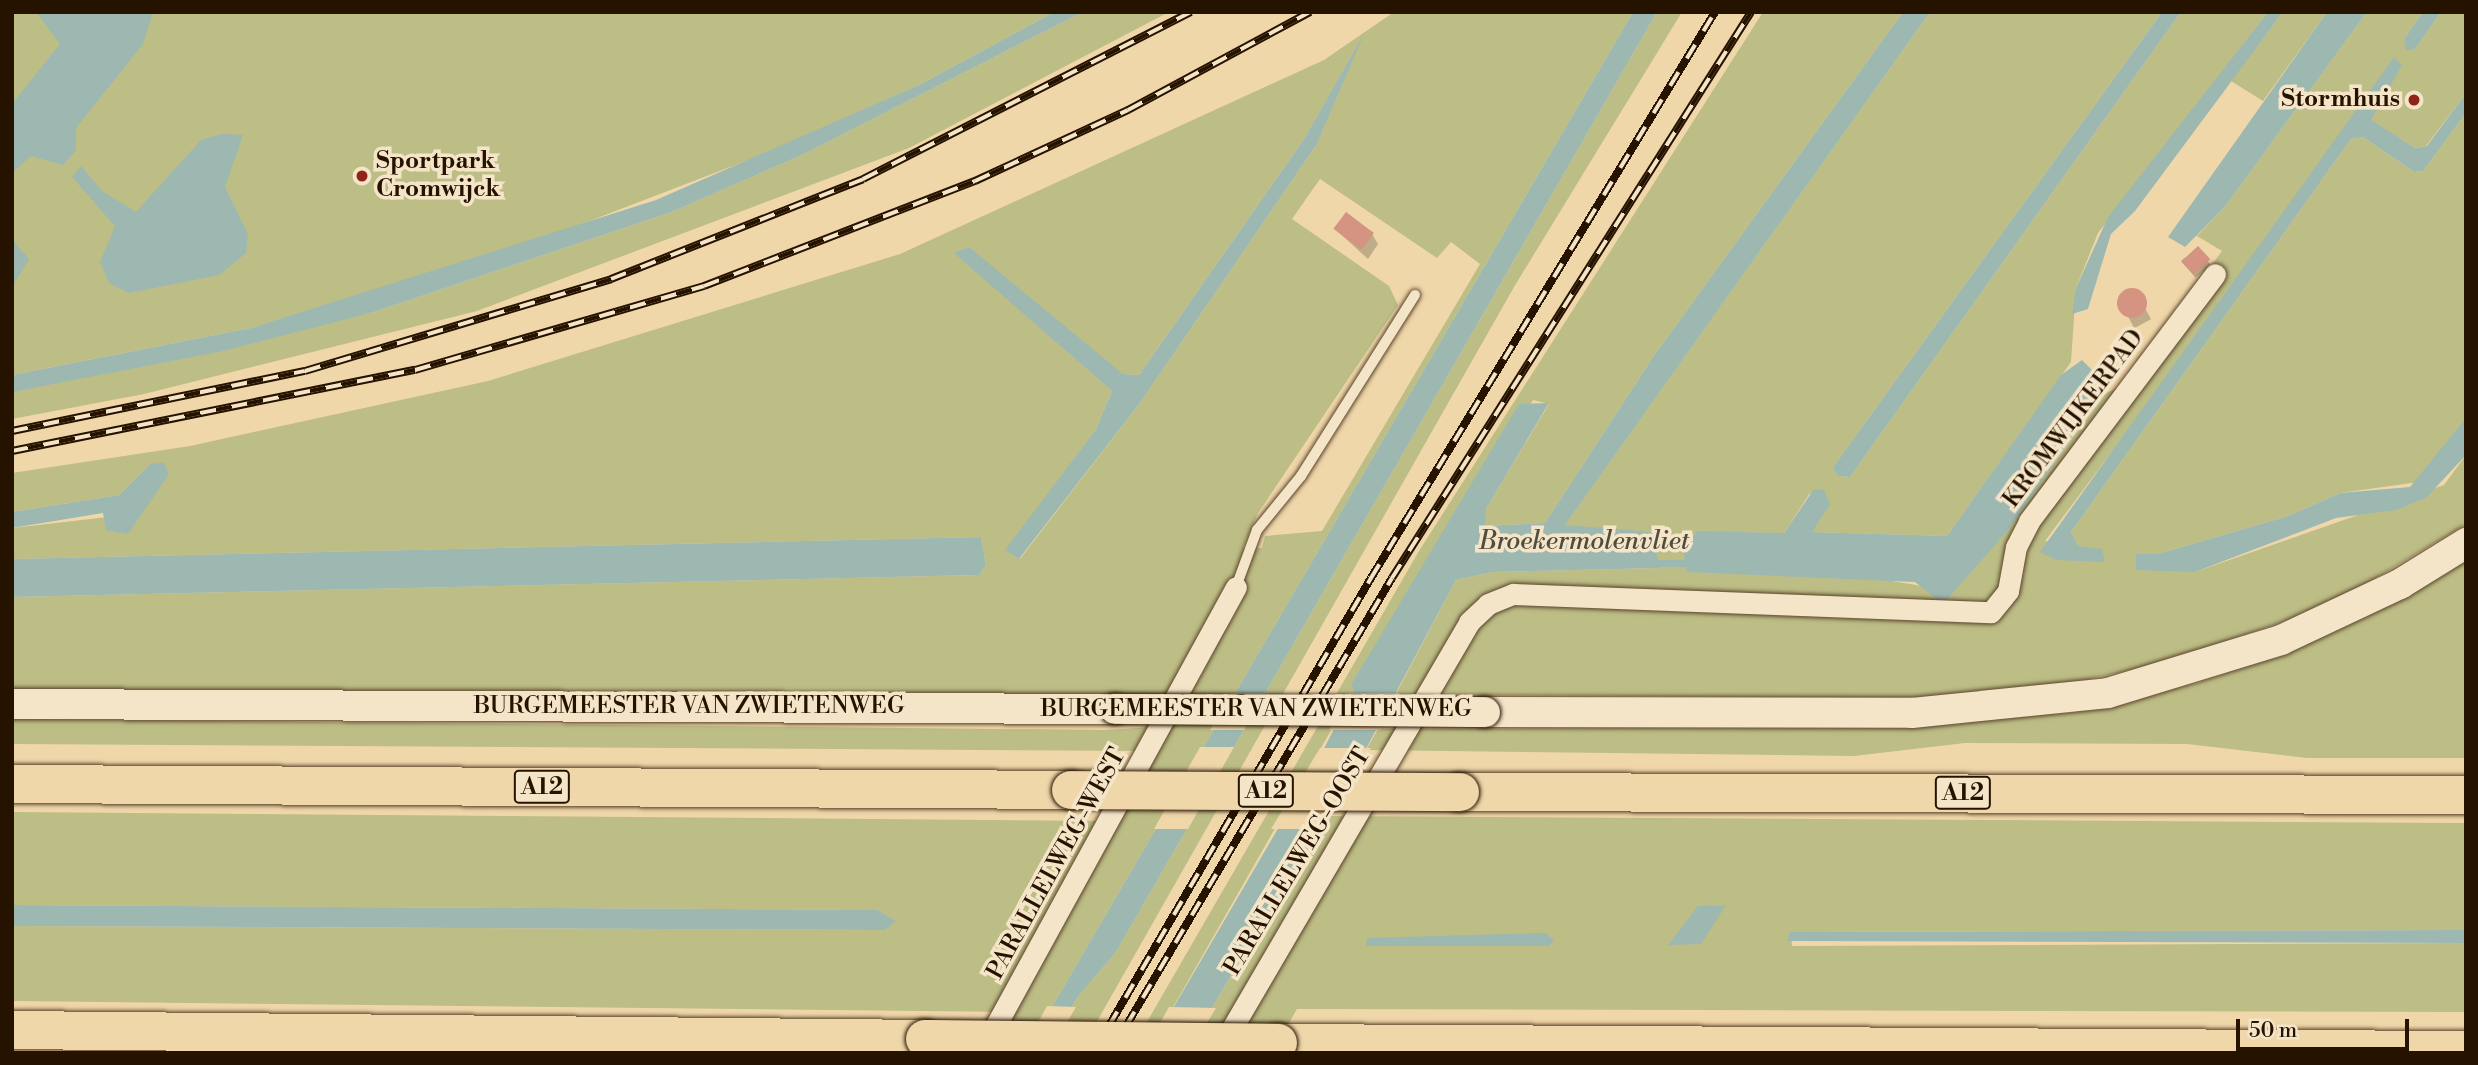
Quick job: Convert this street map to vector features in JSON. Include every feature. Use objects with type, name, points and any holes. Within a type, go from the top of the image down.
[{"type":"highway","name":"A12","points":[[12,784],[2466,795]]},
{"type":"highway","points":[[12,1030],[1278,1043],[2466,1050]]},
{"type":"main road","name":"BURGEMEESTER VAN ZWIETENWEG","points":[[12,704],[1912,713],[2108,692],[2281,640],[2400,584],[2466,543]]},
{"type":"street","name":"KROMWIJKERPAD","points":[[1999,607],[2029,522],[2215,274]]},
{"type":"street","name":"PARALLELWEG-WEST","points":[[981,1053],[1236,587]]},
{"type":"street","name":"PARALLELWEG-OOST","points":[[1218,1053],[1469,622],[1489,604],[1526,594],[1700,597],[1940,615],[1981,615],[1999,607]]},
{"type":"lane","points":[[1236,587],[1257,530],[1301,476],[1415,295]]},
{"type":"green space","name":"Sportpark Cromwijck","points":[[12,12],[1054,12],[919,85],[769,152],[540,240],[251,328],[12,375]]},
{"type":"green space","points":[[1083,12],[1169,12],[909,148],[477,311],[144,394],[12,419],[12,391],[374,312],[672,212],[804,154]]},
{"type":"green space","points":[[1394,12],[1633,12],[1025,1053],[987,1053],[1011,1012],[12,1001],[12,926],[885,930],[877,910],[12,905],[12,812],[1117,821],[1155,751],[12,744],[12,719],[1104,730],[1170,726],[1185,699],[12,690],[12,597],[979,575],[986,565],[981,537],[12,559],[12,528],[108,517],[150,464],[119,495],[12,512],[12,473],[190,446],[488,381],[900,254],[1324,60]],"holes":[[[1360,42],[1317,144],[1140,403],[1020,559],[1006,550],[1096,429],[1112,391],[955,253],[1123,374],[1139,375],[1304,139]],[[1320,179],[1437,258],[1451,242],[1480,264],[1322,531],[1265,536],[1262,548],[1243,548],[1258,513],[1398,305],[1389,286],[1292,219]]]},
{"type":"green space","points":[[1657,12],[1682,12],[1514,287],[1079,1053],[1045,1053],[1077,998],[1116,952]]},
{"type":"green space","points":[[1763,12],[1903,12],[1653,357],[1545,523],[1484,526],[1486,509],[1549,404],[1533,400],[1354,690],[1147,1053],[1129,1053],[1419,551]]},
{"type":"green space","points":[[1930,12],[2162,12],[1833,467],[1837,476],[1850,477],[2181,12],[2268,12],[2098,233],[2076,288],[2071,362],[1947,536],[1811,532],[1810,493],[1784,533],[1697,532],[1689,547],[1952,591],[2009,529],[2100,396],[2121,386],[2222,251],[2197,236],[2224,208],[2367,12],[2423,12],[2404,39],[2415,49],[2441,12],[2466,12],[2466,93],[2426,146],[2415,148],[2370,120],[2401,65],[2045,541],[2078,547],[2071,532],[2351,139],[2363,137],[2414,172],[2423,171],[2466,113],[2466,418],[2419,482],[2340,493],[2288,516],[2158,554],[2136,554],[2195,572],[2444,485],[2466,455],[2466,524],[2350,593],[2282,622],[2154,665],[2075,682],[1928,698],[1396,694],[1456,580],[1492,572],[1659,568],[1655,532],[1564,526]]},
{"type":"green space","points":[[2283,12],[2327,12],[2263,101],[2231,81]]},
{"type":"green space","points":[[2466,559],[2466,758],[2307,758],[2187,744],[1965,743],[1854,756],[1366,750],[1378,729],[1867,727],[2069,713],[2194,684],[2274,657],[2414,592]]},
{"type":"green space","points":[[1327,816],[2466,823],[2466,930],[1791,932],[1792,946],[2466,943],[2466,1012],[1297,1009],[1272,1053],[1185,1053]],"holes":[[[1726,905],[1669,944],[1698,907]]]},
{"type":"water","points":[[36,12],[153,12],[143,44],[76,128],[76,150],[63,165],[31,156],[12,173],[12,104],[60,44]]},
{"type":"water","points":[[1054,12],[1083,12],[804,154],[672,212],[374,312],[223,351],[12,392],[12,375],[251,328],[656,200],[919,85]]},
{"type":"water","points":[[1633,12],[1657,12],[1116,952],[1077,998],[1045,1053],[1025,1053]]},
{"type":"water","points":[[1903,12],[1930,12],[1565,525],[1655,532],[1659,568],[1492,572],[1456,580],[1360,760],[1185,1053],[1147,1053],[1318,760],[1354,690],[1351,685],[1519,404],[1549,403],[1486,509],[1485,526],[1545,523],[1653,357]]},
{"type":"water","points":[[2162,12],[2181,12],[1850,477],[1837,476],[1833,467]]},
{"type":"water","points":[[2268,12],[2283,12],[2135,211],[2111,234],[2088,309],[2072,314],[2076,288],[2108,217]]},
{"type":"water","points":[[2327,12],[2367,12],[2224,208],[2185,247],[2168,237]]},
{"type":"water","points":[[2423,12],[2441,12],[2415,49],[2406,50],[2404,39]]},
{"type":"water","points":[[1364,34],[1317,144],[1140,403],[1019,559],[1005,550],[1096,429],[1112,391],[954,253],[969,247],[1123,374],[1139,375],[1304,139]]},
{"type":"water","points":[[2394,57],[2402,65],[2371,120],[2415,148],[2427,146],[2466,93],[2466,113],[2423,171],[2414,172],[2363,137],[2351,139],[2071,532],[2078,546],[2102,549],[2105,562],[2056,560],[2040,552]]},
{"type":"water","points":[[221,134],[243,135],[225,187],[248,234],[246,253],[219,275],[129,293],[109,283],[100,262],[115,226],[72,177],[81,166],[102,191],[136,212],[201,140]]},
{"type":"water","points":[[12,239],[29,259],[12,287]]},
{"type":"water","points":[[2082,360],[2101,379],[2100,396],[2009,529],[1943,604],[1915,582],[1687,572],[1683,551],[1697,531],[1784,533],[1814,489],[1824,490],[1830,504],[1812,532],[1947,536],[2061,375]]},
{"type":"water","points":[[2466,418],[2466,455],[2426,498],[2396,510],[2336,518],[2195,572],[2136,570],[2136,554],[2158,554],[2288,516],[2340,493],[2410,487]]},
{"type":"water","points":[[164,463],[169,474],[128,534],[106,530],[103,513],[12,528],[12,512],[119,495],[150,464]]},
{"type":"water","points":[[981,537],[986,565],[979,575],[12,597],[12,559]]},
{"type":"water","points":[[12,905],[877,910],[896,921],[885,930],[12,926]]},
{"type":"water","points":[[1726,905],[1701,944],[1668,945],[1698,906]]},
{"type":"water","points":[[2466,930],[2466,943],[1787,941],[1790,932]]},
{"type":"water","points":[[1546,933],[1554,941],[1549,946],[1366,946],[1367,938]]},
{"type":"pier","points":[[1231,693],[1266,693],[1244,730],[1210,730]]},
{"type":"pier","points":[[1349,693],[1400,693],[1381,730],[1329,730]]},
{"type":"pier","points":[[1200,747],[1234,747],[1188,829],[1154,829]]},
{"type":"pier","points":[[1320,748],[1371,748],[1323,829],[1271,829]]},
{"type":"pier","points":[[1047,1006],[1076,1007],[1049,1053],[1022,1051]]},
{"type":"pier","points":[[1169,1007],[1216,1008],[1189,1053],[1144,1051]]},
{"type":"building","points":[[1346,212],[1374,233],[1361,250],[1333,229]]},
{"type":"building","points":[[2198,246],[2210,259],[2193,275],[2181,262]]},
{"type":"building","points":[[2132,288],[2138,289],[2146,297],[2146,309],[2138,317],[2132,318],[2126,317],[2118,309],[2117,303],[2118,297],[2126,289]]},
{"type":"waterway","name":"Broekermolenvliet","points":[[1650,563],[1694,563]]},
{"type":"railway","points":[[12,431],[305,371],[611,279],[863,179],[1191,12]]},
{"type":"railway","points":[[12,451],[415,370],[704,286],[975,181],[1128,110],[1310,12]]},
{"type":"railway","points":[[1093,1053],[1371,578],[1715,12]]},
{"type":"railway","points":[[1110,1053],[1392,578],[1751,12]]},
{"type":"place","name":"Stormhuis","points":[[2414,100]]},
{"type":"place","name":"Sportpark Cromwijck","points":[[362,176]]}]
